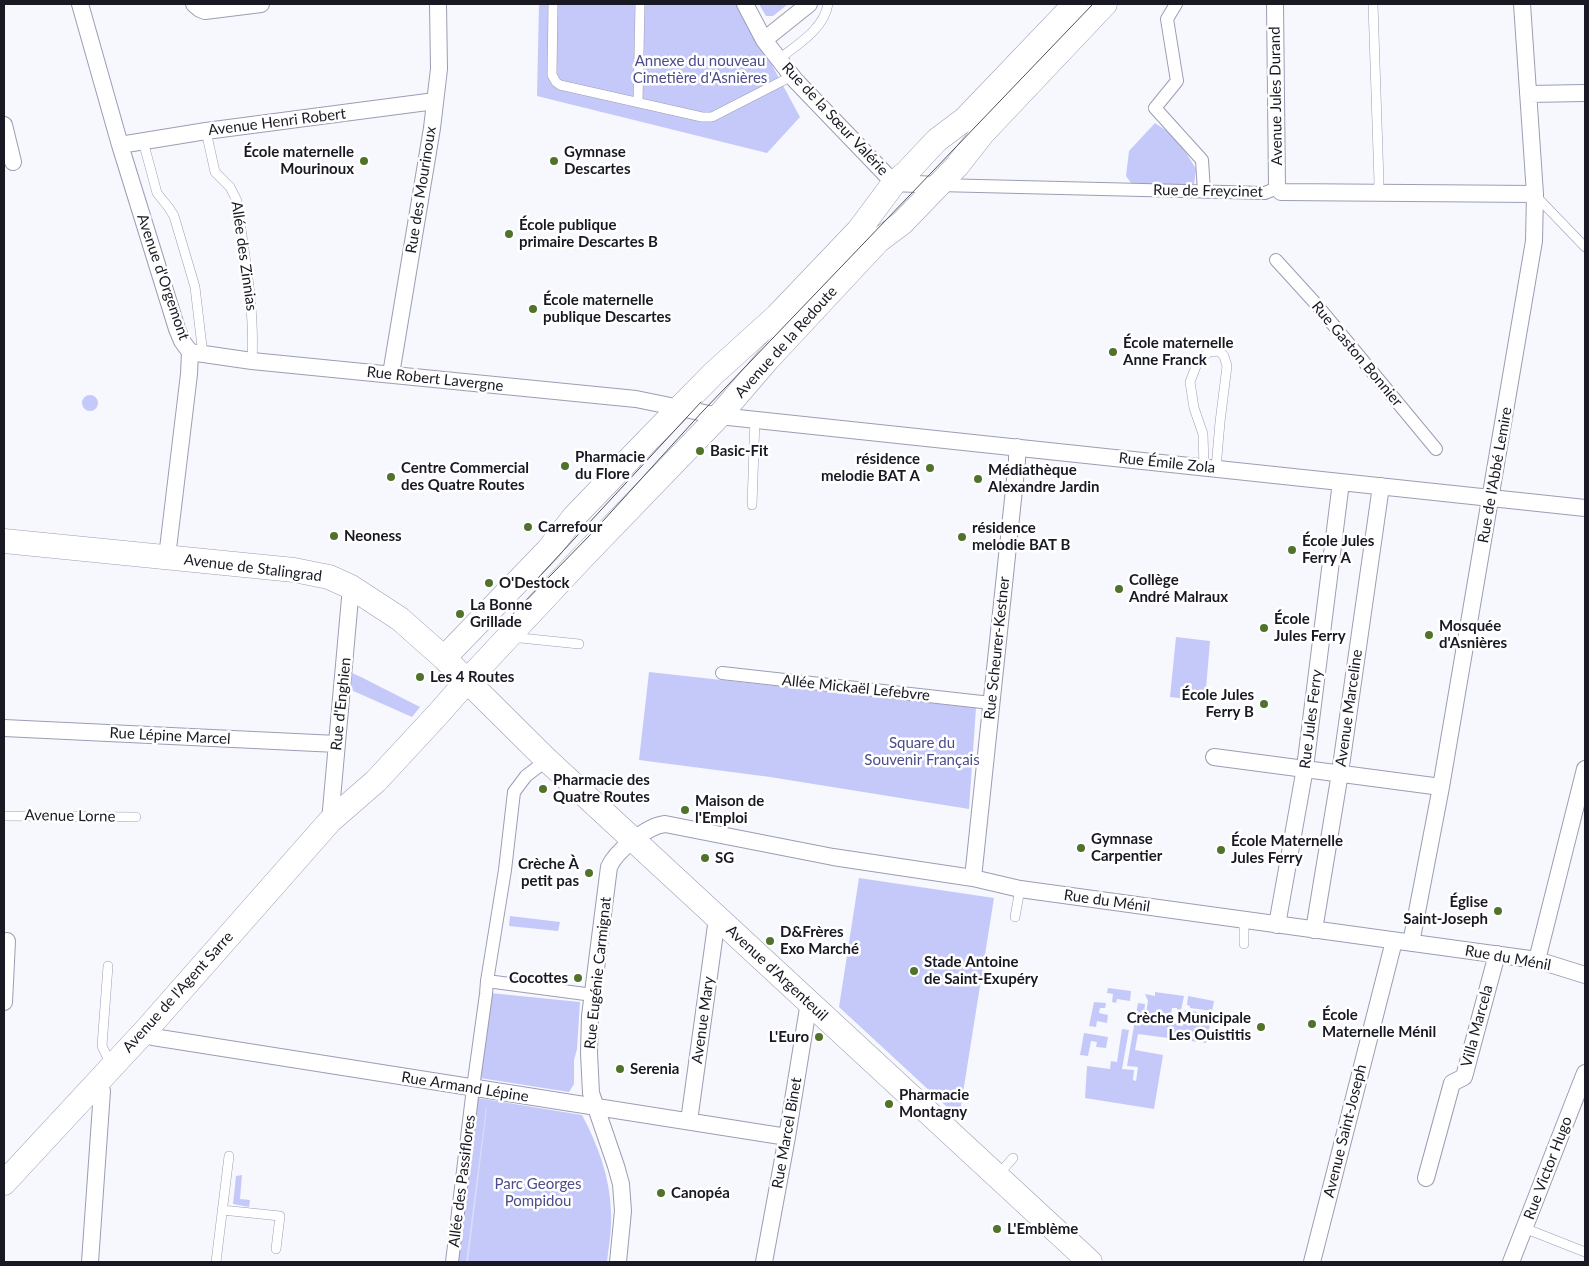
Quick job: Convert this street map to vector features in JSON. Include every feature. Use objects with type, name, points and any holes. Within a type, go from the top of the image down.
[{"type":"main road","name":"Avenue de la Redoute","points":[[444,658],[549,549],[582,509],[680,407],[777,316],[860,230],[894,183],[937,140],[965,119],[1075,4]]},
{"type":"main road","name":"Avenue de la Redoute","points":[[467,680],[719,416],[768,359],[878,241],[902,222],[957,166],[982,134],[1105,4]]},
{"type":"main road","name":"Avenue de Stalingrad","points":[[4,541],[294,570],[329,578],[352,587],[400,619],[467,680]]},
{"type":"main road","name":"Avenue d'Argenteuil","points":[[467,680],[547,760],[1090,1262]]},
{"type":"main road","name":"Avenue de l'Agent Sarre","points":[[4,1182],[146,1030],[330,821],[376,781],[467,680]]},
{"type":"street","name":"Avenue d'Orgemont","points":[[80,4],[120,145],[177,329],[182,341],[197,353],[189,374],[167,557]]},
{"type":"street","points":[[194,4],[205,11],[261,4]]},
{"type":"street","name":"Rue des Mourinoux","points":[[390,374],[432,128],[439,69],[438,4]]},
{"type":"street","name":"Rue de la Sœur Valérie","points":[[745,4],[764,40],[792,76],[894,183]]},
{"type":"street","points":[[764,40],[808,4]]},
{"type":"street","points":[[1176,4],[1167,19],[1176,81],[1155,108],[1202,160],[1204,192]]},
{"type":"street","name":"Avenue Jules Durand","points":[[1275,4],[1277,188]]},
{"type":"street","name":"Rue de l'Abbé Lemire","points":[[1412,943],[1441,787],[1534,241],[1535,194],[1522,4]]},
{"type":"street","points":[[1528,94],[1585,93]]},
{"type":"street","name":"Avenue Henri Robert","points":[[120,145],[206,131],[435,101]]},
{"type":"street","points":[[4,126],[13,162]]},
{"type":"street","points":[[894,183],[938,185]]},
{"type":"street","name":"Rue de Freycinet","points":[[938,185],[1265,193],[1277,188],[1281,192],[1287,193],[1535,194]]},
{"type":"street","name":"Rue Gaston Bonnier","points":[[1276,260],[1316,304],[1436,449]]},
{"type":"street","name":"Rue Robert Lavergne","points":[[197,353],[252,361],[636,399],[719,416]]},
{"type":"street","name":"Rue Émile Zola","points":[[719,416],[1585,508]]},
{"type":"street","name":"Rue Scheurer-Kestner","points":[[973,878],[1017,447]]},
{"type":"street","name":"Rue Jules Ferry","points":[[1277,925],[1305,768],[1342,482]]},
{"type":"street","name":"Avenue Marceline","points":[[1314,930],[1340,773],[1381,486]]},
{"type":"street","name":"Rue d'Enghien","points":[[330,821],[352,587]]},
{"type":"street","name":"Allée Mickaël Lefebvre","points":[[722,673],[991,703]]},
{"type":"street","name":"Rue Lépine Marcel","points":[[4,728],[337,744]]},
{"type":"street","points":[[1214,757],[1441,787]]},
{"type":"street","name":"Allée des Passiflores","points":[[452,1262],[473,1088],[514,792],[526,776],[547,760]]},
{"type":"street","points":[[1537,960],[1585,769]]},
{"type":"street","name":"Rue du Ménil","points":[[634,839],[656,825],[665,824],[833,856],[973,878],[1020,889],[1537,960],[1585,975]]},
{"type":"street","name":"Rue Eugénie Carmignat","points":[[618,1262],[623,1211],[621,1184],[592,1093],[589,1054],[590,1016],[609,867],[615,858],[634,839]]},
{"type":"street","name":"Avenue Mary","points":[[690,1122],[717,918]]},
{"type":"street","points":[[4,1002],[7,941]]},
{"type":"street","name":"Avenue Saint-Joseph","points":[[1312,1262],[1394,941]]},
{"type":"street","name":"Villa Marcela","points":[[1426,1178],[1452,1083],[1464,1077],[1497,954]]},
{"type":"street","points":[[487,982],[593,995]]},
{"type":"street","name":"Rue Marcel Binet","points":[[764,1262],[788,1137],[809,1002]]},
{"type":"street","name":"Rue Armand Lépine","points":[[146,1030],[154,1037],[788,1137]]},
{"type":"street","name":"Rue Victor Hugo","points":[[1511,1262],[1585,1073]]},
{"type":"street","points":[[90,1262],[104,1074]]},
{"type":"lane","points":[[553,4],[552,75],[560,85],[702,117],[712,117],[792,76]]},
{"type":"lane","points":[[638,102],[640,4]]},
{"type":"lane","points":[[779,59],[818,28],[828,4]]},
{"type":"lane","points":[[1373,4],[1378,194]]},
{"type":"lane","name":"Allée des Zinnias","points":[[206,131],[215,172],[230,187],[237,200],[251,302],[252,361]]},
{"type":"lane","points":[[142,141],[157,193],[174,216],[195,287],[197,353]]},
{"type":"lane","points":[[1535,194],[1585,247]]},
{"type":"lane","points":[[1219,351],[1224,356],[1227,366],[1210,468],[1203,434],[1194,408],[1190,382],[1198,361],[1209,352],[1219,351]]},
{"type":"lane","points":[[752,505],[755,419]]},
{"type":"lane","points":[[508,637],[579,644]]},
{"type":"lane","name":"Avenue Lorne","points":[[4,816],[136,817]]},
{"type":"lane","points":[[1015,917],[1020,889]]},
{"type":"lane","points":[[1244,920],[1244,944]]},
{"type":"lane","points":[[104,1074],[102,1046],[108,966]]},
{"type":"lane","points":[[216,1262],[229,1156]]},
{"type":"lane","points":[[997,1176],[1013,1158]]},
{"type":"lane","points":[[222,1210],[280,1216],[276,1249]]},
{"type":"lane","points":[[1524,1228],[1585,1252]]},
{"type":"green space","name":"Annexe du nouveau Cimetière d'Asnières","points":[[539,4],[739,4],[800,117],[767,153],[537,96]]},
{"type":"green space","points":[[759,4],[788,4],[773,16],[766,16]]},
{"type":"green space","points":[[1155,123],[1177,138],[1196,169],[1194,185],[1134,187],[1126,176],[1129,151]]},
{"type":"green space","points":[[87,395],[93,395],[98,400],[96,409],[87,411],[82,406],[82,400]]},
{"type":"green space","points":[[1176,637],[1210,641],[1205,701],[1170,697]]},
{"type":"green space","name":"Square du Souvenir Français","points":[[649,672],[976,708],[969,809],[770,777],[639,760]]},
{"type":"green space","points":[[352,673],[420,707],[412,717],[351,690]]},
{"type":"green space","name":"Stade Antoine de Saint-Exupéry","points":[[859,878],[994,898],[959,1118],[839,1007]]},
{"type":"green space","points":[[510,916],[560,922],[558,931],[509,926]]},
{"type":"green space","points":[[1108,988],[1131,991],[1130,1001],[1117,999],[1116,1003],[1112,1002],[1113,994],[1107,993]]},
{"type":"green space","points":[[1155,992],[1184,996],[1180,1015],[1177,1015],[1177,1008],[1172,1008],[1170,1022],[1177,1025],[1183,1026],[1185,1010],[1197,1012],[1196,1023],[1199,1013],[1212,1015],[1206,1043],[1138,1034],[1135,1050],[1163,1055],[1154,1109],[1085,1098],[1087,1066],[1110,1069],[1111,1061],[1117,1062],[1122,1029],[1129,1030],[1122,1069],[1134,1070],[1133,1080],[1136,1081],[1138,1067],[1127,1066],[1138,1003],[1145,1004],[1144,1014],[1146,1014],[1148,1001],[1145,994],[1155,996]]},
{"type":"green space","points":[[490,993],[580,1002],[577,1049],[574,1060],[574,1084],[569,1092],[480,1078]]},
{"type":"green space","points":[[1188,996],[1214,1001],[1212,1011],[1190,1008],[1187,1005]]},
{"type":"green space","points":[[1094,1002],[1106,1003],[1105,1008],[1100,1008],[1099,1013],[1108,1015],[1107,1023],[1097,1021],[1096,1027],[1089,1026]]},
{"type":"green space","points":[[1084,1033],[1108,1037],[1106,1048],[1096,1047],[1097,1042],[1091,1041],[1088,1056],[1080,1055]]},
{"type":"green space","name":"Parc Georges Pompidou","points":[[478,1098],[582,1115],[598,1150],[606,1174],[611,1218],[607,1262],[458,1262]]},
{"type":"green space","points":[[242,1175],[240,1199],[250,1200],[249,1207],[233,1204],[236,1176]]},
{"type":"shaded area","points":[[486,1108],[468,1262],[466,1262]]},
{"type":"tram line","points":[[508,619],[592,533],[703,411],[1093,4]]},
{"type":"tram line","points":[[538,578],[701,402]]},
{"type":"place","name":"École maternelle Mourinoux","points":[[364,161]]},
{"type":"place","name":"Gymnase Descartes","points":[[554,161]]},
{"type":"place","name":"École publique primaire Descartes B","points":[[509,234]]},
{"type":"place","name":"École maternelle publique Descartes","points":[[533,309]]},
{"type":"place","name":"École maternelle Anne Franck","points":[[1113,352]]},
{"type":"place","name":"Basic-Fit","points":[[700,451]]},
{"type":"place","name":"Pharmacie du Flore","points":[[565,466]]},
{"type":"place","name":"résidence melodie BAT A","points":[[930,468]]},
{"type":"place","name":"Centre Commercial des Quatre Routes","points":[[391,477]]},
{"type":"place","name":"Médiathèque Alexandre Jardin","points":[[978,479]]},
{"type":"place","name":"Carrefour","points":[[528,527]]},
{"type":"place","name":"Neoness","points":[[334,536]]},
{"type":"place","name":"résidence melodie BAT B","points":[[962,537]]},
{"type":"place","name":"École Jules Ferry A","points":[[1292,550]]},
{"type":"place","name":"O'Destock","points":[[489,583]]},
{"type":"place","name":"Collège André Malraux","points":[[1119,589]]},
{"type":"place","name":"La Bonne Grillade","points":[[460,614]]},
{"type":"place","name":"École Jules Ferry","points":[[1264,628]]},
{"type":"place","name":"Mosquée d'Asnières","points":[[1429,635]]},
{"type":"place","name":"Les 4 Routes","points":[[420,677]]},
{"type":"place","name":"École Jules Ferry B","points":[[1264,704]]},
{"type":"place","name":"Pharmacie des Quatre Routes","points":[[543,789]]},
{"type":"place","name":"Maison de l'Emploi","points":[[685,810]]},
{"type":"place","name":"Gymnase Carpentier","points":[[1081,848]]},
{"type":"place","name":"École Maternelle Jules Ferry","points":[[1221,850]]},
{"type":"place","name":"SG","points":[[705,858]]},
{"type":"place","name":"Crèche À petit pas","points":[[589,873]]},
{"type":"place","name":"Église Saint-Joseph","points":[[1498,911]]},
{"type":"place","name":"D&Frères Exo Marché","points":[[770,941]]},
{"type":"place","name":"Stade Antoine de Saint-Exupéry","points":[[914,971]]},
{"type":"place","name":"Cocottes","points":[[578,978]]},
{"type":"place","name":"École Maternelle Ménil","points":[[1312,1024]]},
{"type":"place","name":"Crèche Municipale Les Ouistitis","points":[[1261,1027]]},
{"type":"place","name":"L'Euro","points":[[819,1037]]},
{"type":"place","name":"Serenia","points":[[620,1069]]},
{"type":"place","name":"Pharmacie Montagny","points":[[889,1104]]},
{"type":"place","name":"Canopéa","points":[[661,1193]]},
{"type":"place","name":"L'Emblème","points":[[997,1229]]}]
